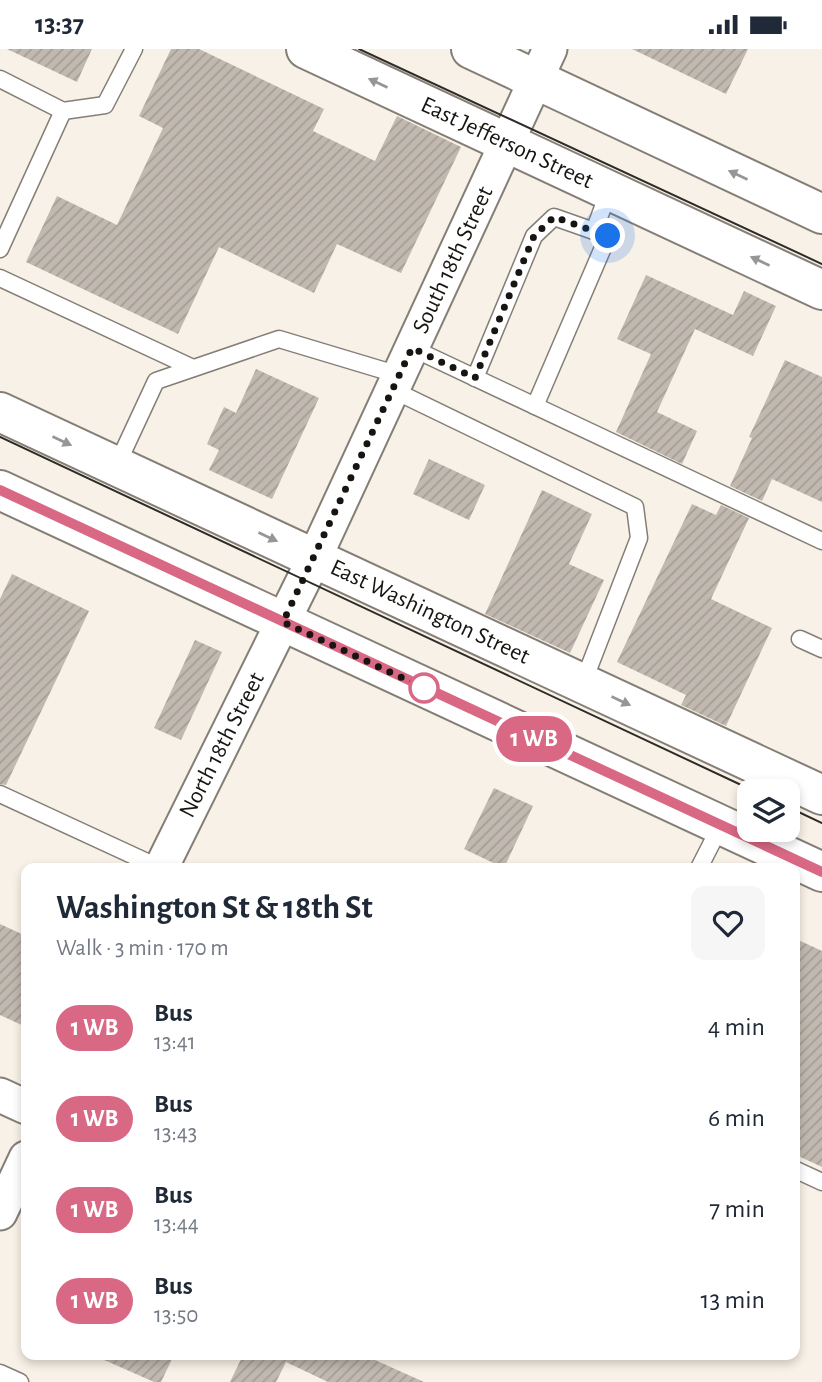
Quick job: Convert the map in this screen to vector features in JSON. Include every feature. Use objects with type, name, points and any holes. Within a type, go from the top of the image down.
[{"type":"main road","name":"East Jefferson Street","points":[[306,49],[822,290]]},
{"type":"main road","points":[[471,49],[543,64],[822,214]]},
{"type":"main road","name":"East Washington Street","points":[[0,412],[822,795]]},
{"type":"main road","points":[[0,490],[822,872]]},
{"type":"street","name":"South 18th Street","points":[[283,622],[543,64]]},
{"type":"street","name":"North 18th Street","points":[[162,863],[283,622]]},
{"type":"street","points":[[0,1095],[21,1105]]},
{"type":"street","points":[[0,1213],[21,1169]]},
{"type":"lane","points":[[0,79],[63,111],[105,104],[134,49]]},
{"type":"lane","points":[[0,249],[63,111]]},
{"type":"lane","points":[[594,231],[609,191]]},
{"type":"lane","points":[[475,378],[534,236],[554,217],[608,236],[536,406]]},
{"type":"lane","points":[[0,278],[193,368]]},
{"type":"lane","points":[[116,467],[156,381],[279,339],[401,371],[475,378],[822,541]]},
{"type":"lane","points":[[401,371],[635,507],[639,538],[583,683]]},
{"type":"lane","points":[[800,639],[822,649]]},
{"type":"lane","points":[[0,795],[149,863]]},
{"type":"lane","points":[[702,863],[721,825]]},
{"type":"lane","points":[[800,1172],[822,1182]]},
{"type":"lane","points":[[0,1373],[20,1382]]},
{"type":"building","points":[[7,49],[92,49],[77,82]]},
{"type":"building","points":[[171,49],[199,49],[324,109],[313,131],[375,161],[397,116],[461,147],[401,273],[337,244],[314,293],[219,247],[178,334],[26,262],[57,196],[117,225],[163,128],[139,116]]},
{"type":"building","points":[[632,49],[748,49],[726,94]]},
{"type":"building","points":[[646,275],[733,315],[744,291],[776,306],[753,356],[695,329],[657,412],[697,431],[682,464],[616,432],[651,354],[617,339]]},
{"type":"building","points":[[785,360],[822,377],[822,502],[772,479],[762,501],[730,486],[752,438],[749,437]]},
{"type":"building","points":[[256,369],[319,398],[272,499],[209,470],[219,450],[207,444],[224,407],[236,413]]},
{"type":"building","points":[[429,459],[485,485],[469,520],[413,494]]},
{"type":"building","points":[[542,490],[592,514],[569,564],[604,580],[570,653],[485,614]]},
{"type":"building","points":[[692,504],[716,515],[721,505],[749,518],[711,599],[772,628],[726,726],[681,705],[686,695],[617,662]]},
{"type":"building","points":[[12,574],[89,611],[6,785],[0,784],[0,599]]},
{"type":"building","points":[[195,640],[222,652],[181,740],[154,728]]},
{"type":"building","points":[[494,788],[533,806],[506,863],[493,863],[464,849]]},
{"type":"building","points":[[0,924],[21,934],[21,1025],[0,1015]]},
{"type":"building","points":[[800,941],[822,951],[822,1167],[800,1157]]},
{"type":"building","points":[[104,1360],[172,1360],[161,1382],[154,1382]]},
{"type":"building","points":[[241,1360],[375,1360],[424,1382],[328,1382],[286,1362],[276,1382],[230,1382]]},
{"type":"tram line","points":[[359,49],[822,264]]},
{"type":"tram line","points":[[0,437],[737,783]]},
{"type":"tram line","points":[[800,813],[822,823]]},
{"type":"bus line","points":[[0,490],[822,872]]},
{"type":"route","points":[[424,688],[283,622],[412,348],[475,378],[534,236],[554,217],[608,236]]}]
